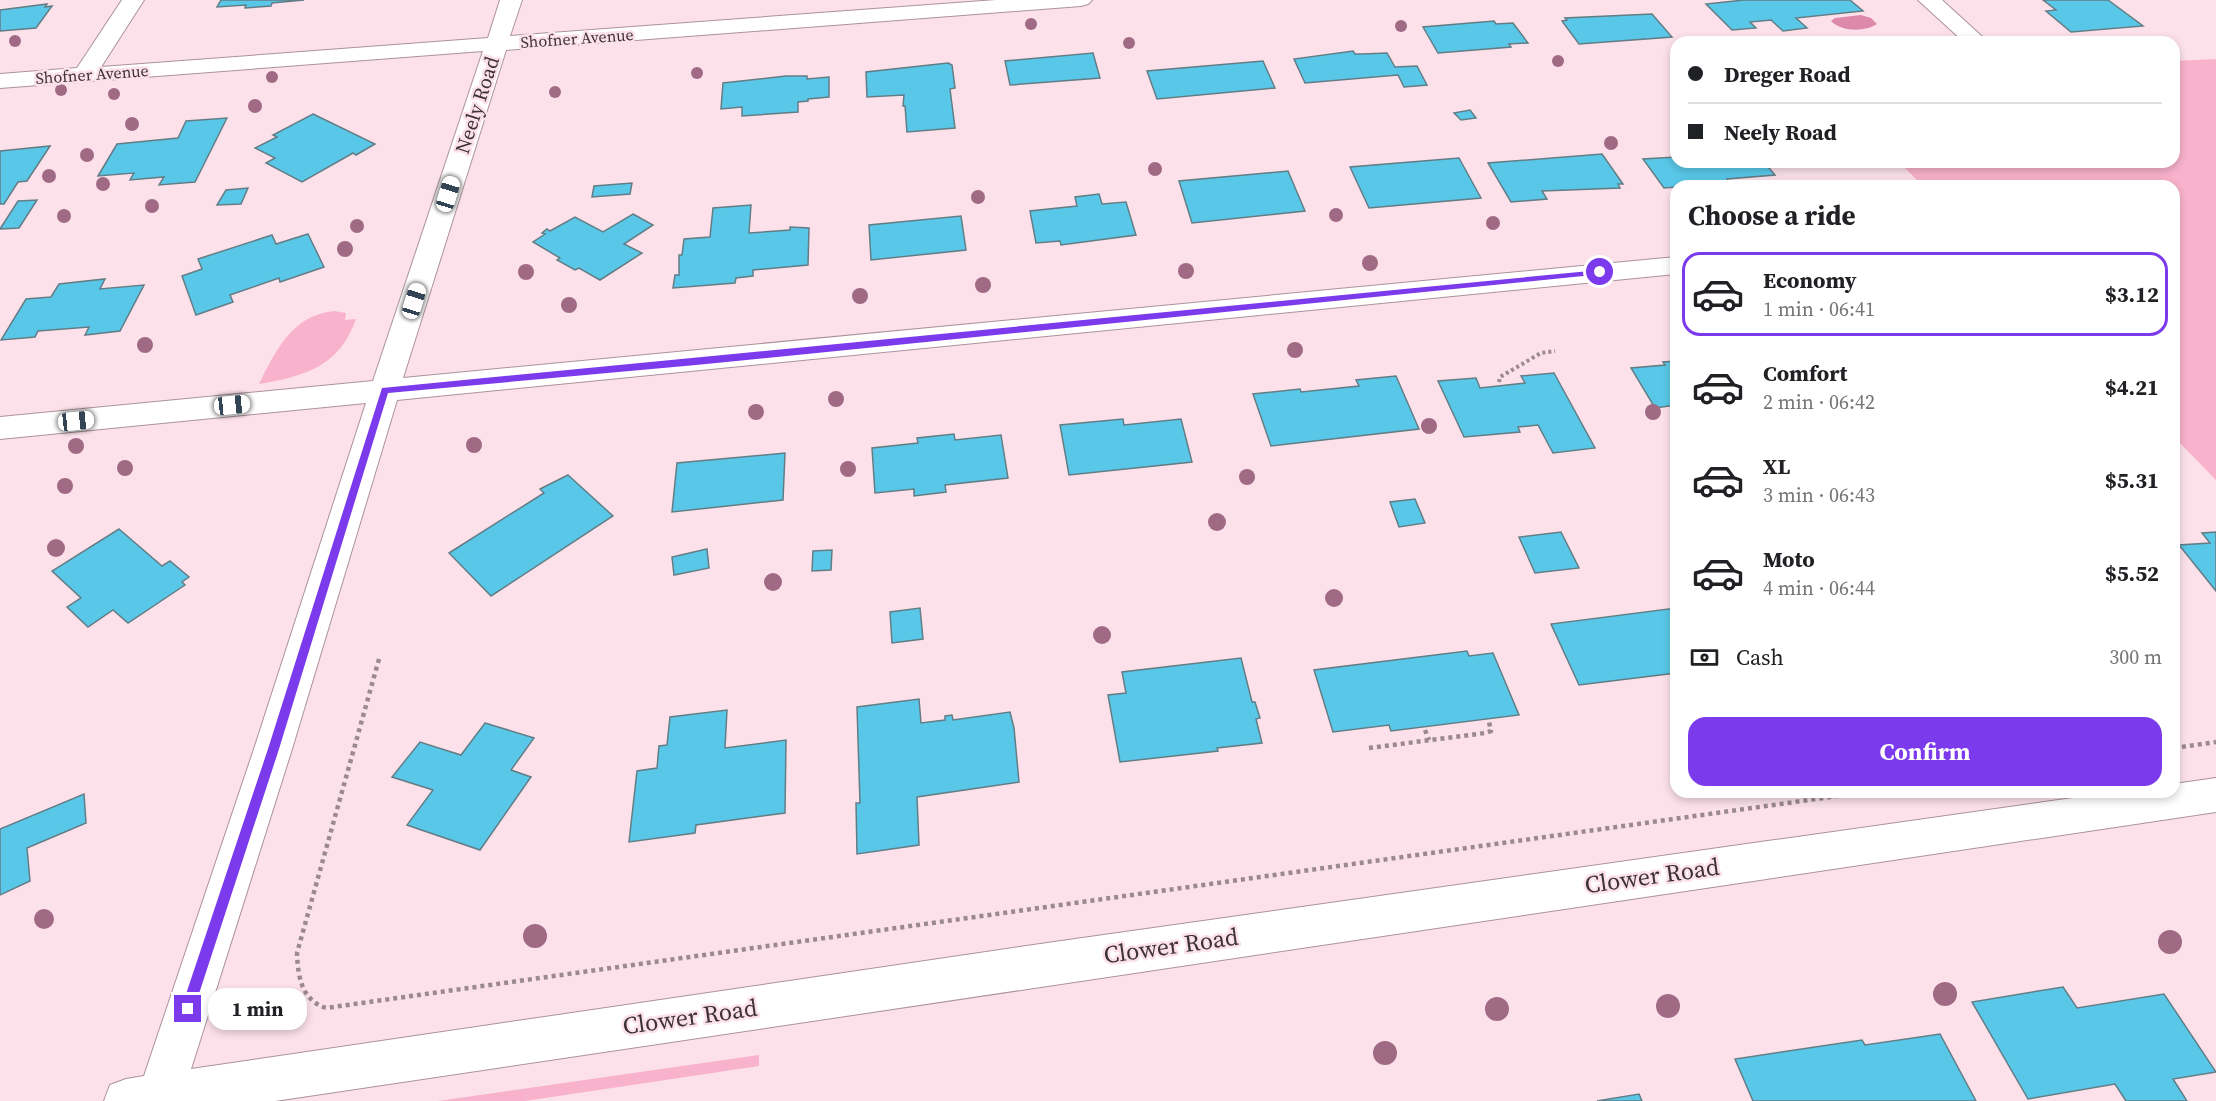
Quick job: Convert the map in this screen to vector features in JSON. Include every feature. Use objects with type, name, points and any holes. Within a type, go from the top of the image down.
[{"type":"street","points":[[85,74],[133,0]]},
{"type":"street","name":"Neely Road","points":[[148,1099],[273,749],[385,390],[511,0]]},
{"type":"street","name":"Shofner Avenue","points":[[0,81],[1082,0]]},
{"type":"street","points":[[1929,0],[1970,36]]},
{"type":"street","points":[[0,428],[1670,266]]},
{"type":"street","name":"Clower Road","points":[[148,1099],[1061,962],[2216,795]]},
{"type":"path","points":[[1499,382],[1500,377],[1541,353],[1555,351]]},
{"type":"path","points":[[379,659],[297,953],[297,973],[304,990],[312,1003],[327,1008],[1823,798]]},
{"type":"path","points":[[1370,748],[1485,733],[1491,731],[1489,722]]},
{"type":"path","points":[[1425,730],[1429,740]]},
{"type":"path","points":[[2180,747],[2216,742]]},
{"type":"shaded area","points":[[1861,15],[1871,18],[1877,24],[1853,30],[1835,25],[1831,21],[1835,18]]},
{"type":"shaded area","points":[[2216,59],[2216,480],[2180,443],[2180,180],[1917,180],[1905,168],[2180,168],[2180,61]]},
{"type":"shaded area","points":[[334,311],[346,313],[345,320],[356,319],[349,335],[330,359],[305,373],[259,384],[279,348],[296,327],[319,314]]},
{"type":"shaded area","points":[[759,1055],[759,1066],[525,1101],[438,1101]]},
{"type":"building","points":[[221,0],[304,0],[272,3],[271,6],[217,7]]},
{"type":"building","points":[[1744,0],[1850,0],[1863,11],[1796,18],[1807,28],[1783,31],[1771,20],[1750,22],[1756,28],[1732,30],[1706,4]]},
{"type":"building","points":[[2043,0],[2108,0],[2143,26],[2071,32],[2046,11],[2056,10]]},
{"type":"building","points":[[47,4],[45,7],[52,6],[36,28],[0,31],[0,10]]},
{"type":"building","points":[[1652,14],[1671,36],[1579,44],[1562,21],[1567,20],[1565,18]]},
{"type":"building","points":[[1494,21],[1496,24],[1513,23],[1528,43],[1509,44],[1511,47],[1438,53],[1423,27]]},
{"type":"building","points":[[1353,51],[1355,54],[1387,53],[1395,67],[1417,66],[1427,85],[1404,87],[1398,75],[1305,83],[1294,59]]},
{"type":"building","points":[[1093,53],[1100,78],[1010,85],[1005,61]]},
{"type":"building","points":[[1263,61],[1275,88],[1157,99],[1147,71]]},
{"type":"building","points":[[948,63],[952,65],[955,88],[950,89],[955,128],[907,132],[905,106],[903,106],[904,95],[867,97],[866,72]]},
{"type":"building","points":[[807,76],[807,79],[829,77],[829,97],[798,102],[798,112],[742,116],[742,107],[721,109],[723,83]]},
{"type":"building","points":[[1470,110],[1476,118],[1461,120],[1454,113]]},
{"type":"building","points":[[313,114],[375,144],[356,155],[353,153],[302,182],[266,163],[275,158],[255,148],[277,137],[273,135]]},
{"type":"building","points":[[227,118],[195,182],[159,185],[164,177],[130,180],[134,173],[98,176],[117,144],[178,138],[186,121]]},
{"type":"building","points":[[50,146],[27,181],[18,182],[4,204],[0,204],[0,151]]},
{"type":"building","points":[[1602,154],[1623,184],[1618,184],[1620,188],[1542,191],[1547,199],[1511,202],[1488,163]]},
{"type":"building","points":[[1670,157],[1670,168],[1769,168],[1775,175],[1728,180],[1670,180],[1670,188],[1664,188],[1643,159]]},
{"type":"building","points":[[1459,158],[1481,198],[1369,208],[1350,167]]},
{"type":"building","points":[[1288,171],[1305,211],[1192,223],[1179,181]]},
{"type":"building","points":[[632,183],[630,194],[592,197],[594,186]]},
{"type":"building","points":[[248,188],[241,204],[217,205],[226,190]]},
{"type":"building","points":[[1099,194],[1102,204],[1126,202],[1136,235],[1061,245],[1060,241],[1036,243],[1030,211],[1077,206],[1075,197]]},
{"type":"building","points":[[37,200],[19,228],[0,229],[18,201]]},
{"type":"building","points":[[751,205],[749,233],[790,230],[790,227],[809,228],[808,265],[753,270],[753,276],[736,278],[735,283],[673,288],[675,275],[679,275],[679,255],[682,255],[684,239],[710,237],[713,208]]},
{"type":"building","points":[[633,214],[653,225],[624,244],[642,253],[600,280],[579,268],[575,270],[557,260],[560,258],[533,242],[545,234],[542,233],[547,229],[550,231],[575,217],[603,232]]},
{"type":"building","points":[[961,216],[966,250],[871,260],[869,225]]},
{"type":"building","points":[[308,234],[324,267],[280,282],[279,278],[230,295],[233,302],[196,315],[182,276],[202,269],[198,259],[272,235],[276,244]]},
{"type":"building","points":[[105,279],[100,289],[144,285],[120,331],[85,335],[89,327],[38,331],[35,337],[1,340],[26,299],[51,297],[59,284]]},
{"type":"building","points":[[1670,361],[1670,406],[1655,408],[1631,368],[1665,365],[1663,362]]},
{"type":"building","points":[[1554,373],[1595,448],[1553,453],[1538,425],[1518,427],[1520,432],[1464,437],[1438,381],[1476,378],[1480,388],[1525,383],[1521,376]]},
{"type":"building","points":[[1396,376],[1419,429],[1271,446],[1253,394],[1359,386],[1356,380]]},
{"type":"building","points":[[1123,419],[1124,425],[1181,419],[1192,462],[1069,475],[1060,425]]},
{"type":"building","points":[[954,434],[955,440],[1001,435],[1008,478],[945,485],[946,492],[914,496],[914,489],[875,493],[872,448],[918,443],[917,438]]},
{"type":"building","points":[[785,453],[783,500],[672,512],[677,463]]},
{"type":"building","points":[[568,475],[613,516],[491,596],[449,553],[544,493],[540,489]]},
{"type":"building","points":[[1415,499],[1425,523],[1399,527],[1390,502]]},
{"type":"building","points":[[119,529],[162,566],[170,561],[189,577],[182,582],[185,585],[128,623],[113,610],[88,627],[67,607],[81,598],[52,571]]},
{"type":"building","points":[[1561,532],[1579,568],[1535,573],[1519,537]]},
{"type":"building","points":[[2216,532],[2216,591],[2180,546],[2210,543],[2202,533]]},
{"type":"building","points":[[707,549],[709,568],[674,575],[672,557]]},
{"type":"building","points":[[832,550],[831,570],[812,571],[813,551]]},
{"type":"building","points":[[920,608],[923,639],[892,643],[890,612]]},
{"type":"building","points":[[1670,609],[1670,674],[1579,685],[1551,624]]},
{"type":"building","points":[[1467,651],[1469,656],[1493,653],[1519,715],[1391,731],[1389,725],[1333,732],[1314,670]]},
{"type":"building","points":[[1241,658],[1252,702],[1255,702],[1260,718],[1256,719],[1262,743],[1217,748],[1218,751],[1120,762],[1108,695],[1126,693],[1122,672]]},
{"type":"building","points":[[919,699],[921,723],[945,720],[945,716],[952,715],[953,720],[1010,712],[1014,728],[1019,782],[917,797],[919,845],[857,854],[856,803],[860,803],[857,707]]},
{"type":"building","points":[[727,710],[725,748],[786,740],[785,813],[696,825],[695,833],[629,842],[637,771],[657,768],[659,746],[667,745],[670,717]]},
{"type":"building","points":[[485,723],[534,738],[511,770],[531,777],[480,850],[407,825],[433,790],[392,777],[420,742],[461,755]]},
{"type":"building","points":[[84,794],[86,823],[27,848],[30,881],[0,895],[0,829]]},
{"type":"building","points":[[2063,987],[2077,1008],[2164,994],[2216,1072],[2173,1079],[2187,1101],[2126,1101],[2115,1084],[2028,1099],[1972,1002]]},
{"type":"building","points":[[1940,1034],[1976,1101],[1753,1101],[1735,1059],[1862,1040],[1865,1045]]},
{"type":"building","points":[[1639,1094],[1642,1101],[1597,1101]]},
{"type":"route","points":[[188,1009],[273,749],[385,390],[696,362],[1600,272]]}]
